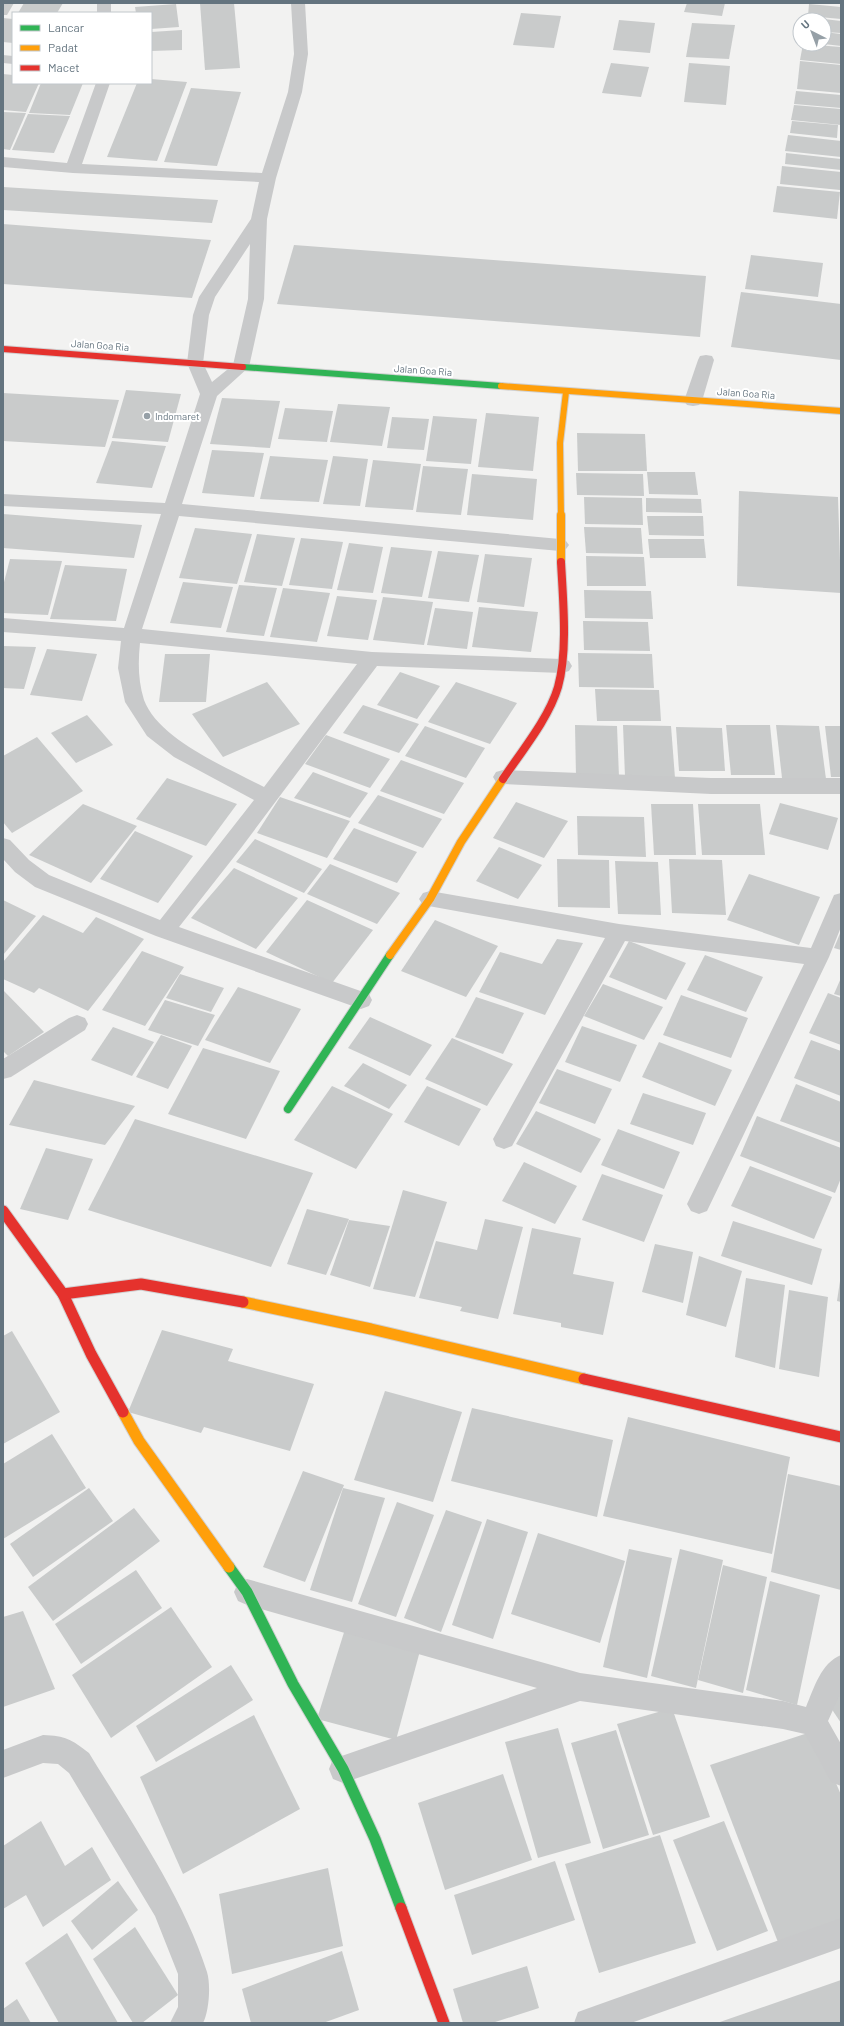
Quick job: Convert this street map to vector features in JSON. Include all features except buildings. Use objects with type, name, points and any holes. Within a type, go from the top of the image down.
[{"type":"street","points":[[267,798],[181,752],[154,731],[135,702],[128,668],[131,635],[210,394],[241,367],[256,299],[259,219],[268,178],[295,92],[301,54],[298,3]]},
{"type":"street","points":[[73,168],[103,84]]},
{"type":"street","points":[[3,162],[73,168],[268,178]]},
{"type":"street","points":[[210,394],[195,363],[201,315],[207,297],[259,219]]},
{"type":"street","name":"Jalan Goa Ria","points":[[3,349],[566,392],[841,411]]},
{"type":"street","points":[[693,401],[706,360]]},
{"type":"street","points":[[288,1109],[430,899],[461,842],[546,714],[558,688],[562,666],[564,612],[560,545],[560,443],[566,392]]},
{"type":"street","points":[[3,500],[172,509],[560,545]]},
{"type":"street","points":[[3,625],[131,635],[372,659],[562,666]]},
{"type":"street","points":[[164,930],[267,798],[372,659]]},
{"type":"street","points":[[503,777],[711,786],[841,786]]},
{"type":"street","points":[[3,846],[22,866],[42,881],[164,930],[361,1000]]},
{"type":"street","points":[[430,899],[619,932],[818,957]]},
{"type":"street","points":[[700,1204],[818,957],[841,900]]},
{"type":"street","points":[[504,1139],[619,932]]},
{"type":"street","points":[[3,1070],[77,1024]]},
{"type":"street","points":[[3,1211],[63,1294],[91,1354],[139,1441],[248,1592],[293,1684],[343,1769],[375,1839],[444,2023]]},
{"type":"street","points":[[63,1294],[142,1284],[204,1294],[371,1329],[638,1392],[841,1437]]},
{"type":"street","points":[[248,1592],[580,1687],[783,1715],[814,1722],[841,1772]]},
{"type":"street","points":[[814,1722],[827,1689],[841,1668]]},
{"type":"street","points":[[343,1769],[580,1687]]},
{"type":"street","points":[[3,1764],[43,1749],[63,1750],[79,1763],[166,1907],[193,1974],[193,2011],[185,2023]]},
{"type":"street","points":[[589,2023],[841,1933]]},
{"type":"traffic: fast","points":[[243,367],[501,386]]},
{"type":"traffic: fast","points":[[288,1109],[390,955]]},
{"type":"traffic: fast","points":[[229,1567],[247,1592],[293,1684],[343,1769],[375,1839],[401,1908]]},
{"type":"traffic: slow","points":[[501,386],[841,411]]},
{"type":"traffic: slow","points":[[561,562],[560,443],[566,392]]},
{"type":"traffic: slow","points":[[390,955],[430,899],[461,842],[503,779]]},
{"type":"traffic: slow","points":[[243,1302],[371,1329],[584,1379]]},
{"type":"traffic: slow","points":[[123,1412],[139,1441],[229,1567]]},
{"type":"traffic: jam","points":[[3,349],[243,367]]},
{"type":"traffic: jam","points":[[503,779],[546,714],[558,688],[562,666],[564,611],[561,562]]},
{"type":"traffic: jam","points":[[3,1211],[63,1294],[91,1354],[123,1412]]},
{"type":"traffic: jam","points":[[63,1294],[141,1284],[243,1302]]},
{"type":"traffic: jam","points":[[584,1379],[841,1437]]},
{"type":"traffic: jam","points":[[401,1908],[444,2023]]},
{"type":"place","name":"Indomaret","points":[[147,416]]}]
